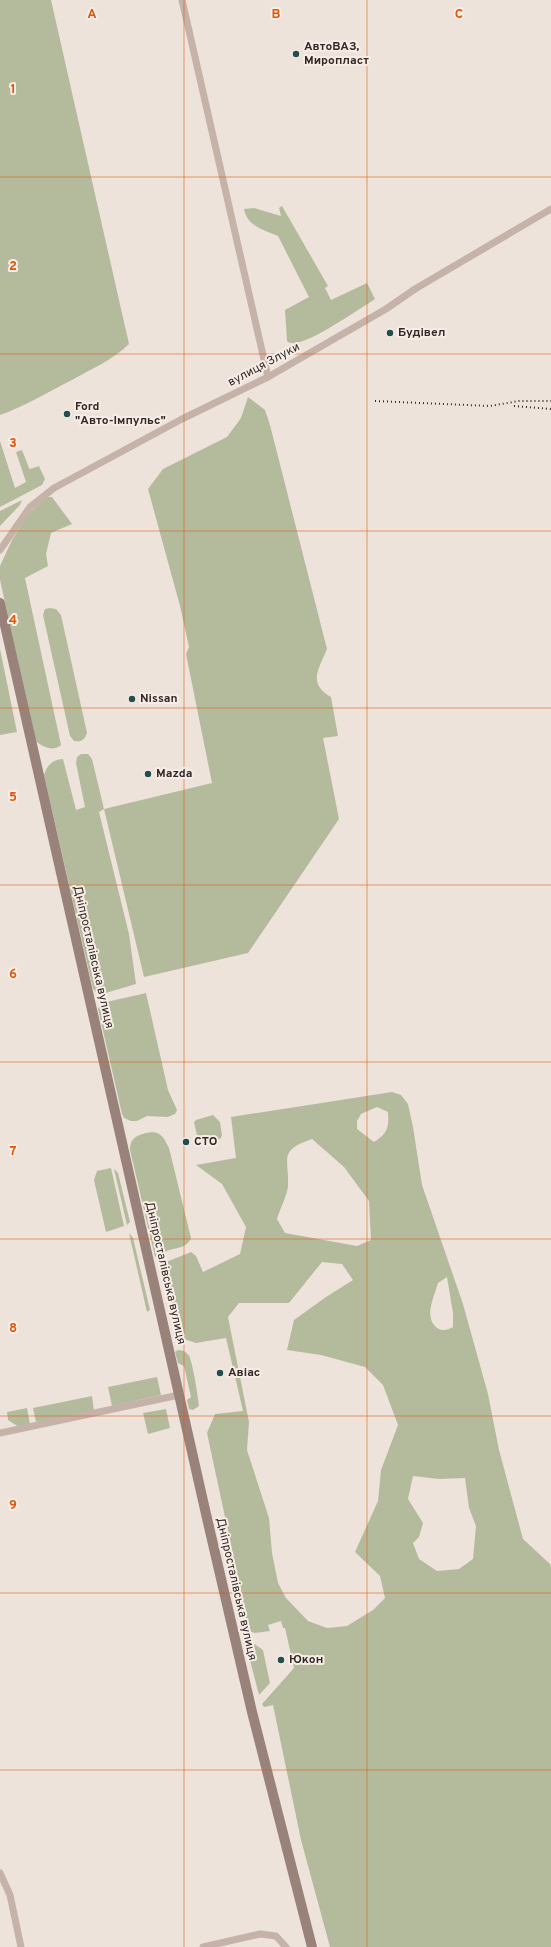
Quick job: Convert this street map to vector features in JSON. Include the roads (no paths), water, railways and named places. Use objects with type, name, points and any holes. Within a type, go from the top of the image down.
[{"type":"street","points":[[182,0],[268,377]]},
{"type":"street","name":"вулиця Злуки","points":[[0,550],[30,507],[54,488],[182,419],[268,377],[386,309],[415,289],[551,209]]},
{"type":"street","name":"Дніпросталівська вулиця","points":[[0,606],[252,1712],[312,1947]]},
{"type":"street","points":[[0,1433],[179,1395]]},
{"type":"street","points":[[0,1873],[10,1895],[21,1947]]},
{"type":"street","points":[[203,1947],[260,1934],[276,1936],[286,1947]]},
{"type":"railway","points":[[375,401],[490,406],[519,401],[551,401]]},
{"type":"railway","points":[[514,406],[551,409]]},
{"type":"place","name":"АвтоВАЗ, Миропласт","points":[[296,54]]},
{"type":"place","name":"Будівел","points":[[390,333]]},
{"type":"place","name":"Ford \"Авто-Імпульс\"","points":[[67,414]]},
{"type":"place","name":"Nissan","points":[[132,699]]},
{"type":"place","name":"Mazda","points":[[148,774]]},
{"type":"place","name":"СТО","points":[[186,1142]]},
{"type":"place","name":"Авіас","points":[[220,1373]]},
{"type":"place","name":"Юкон","points":[[281,1660]]}]
